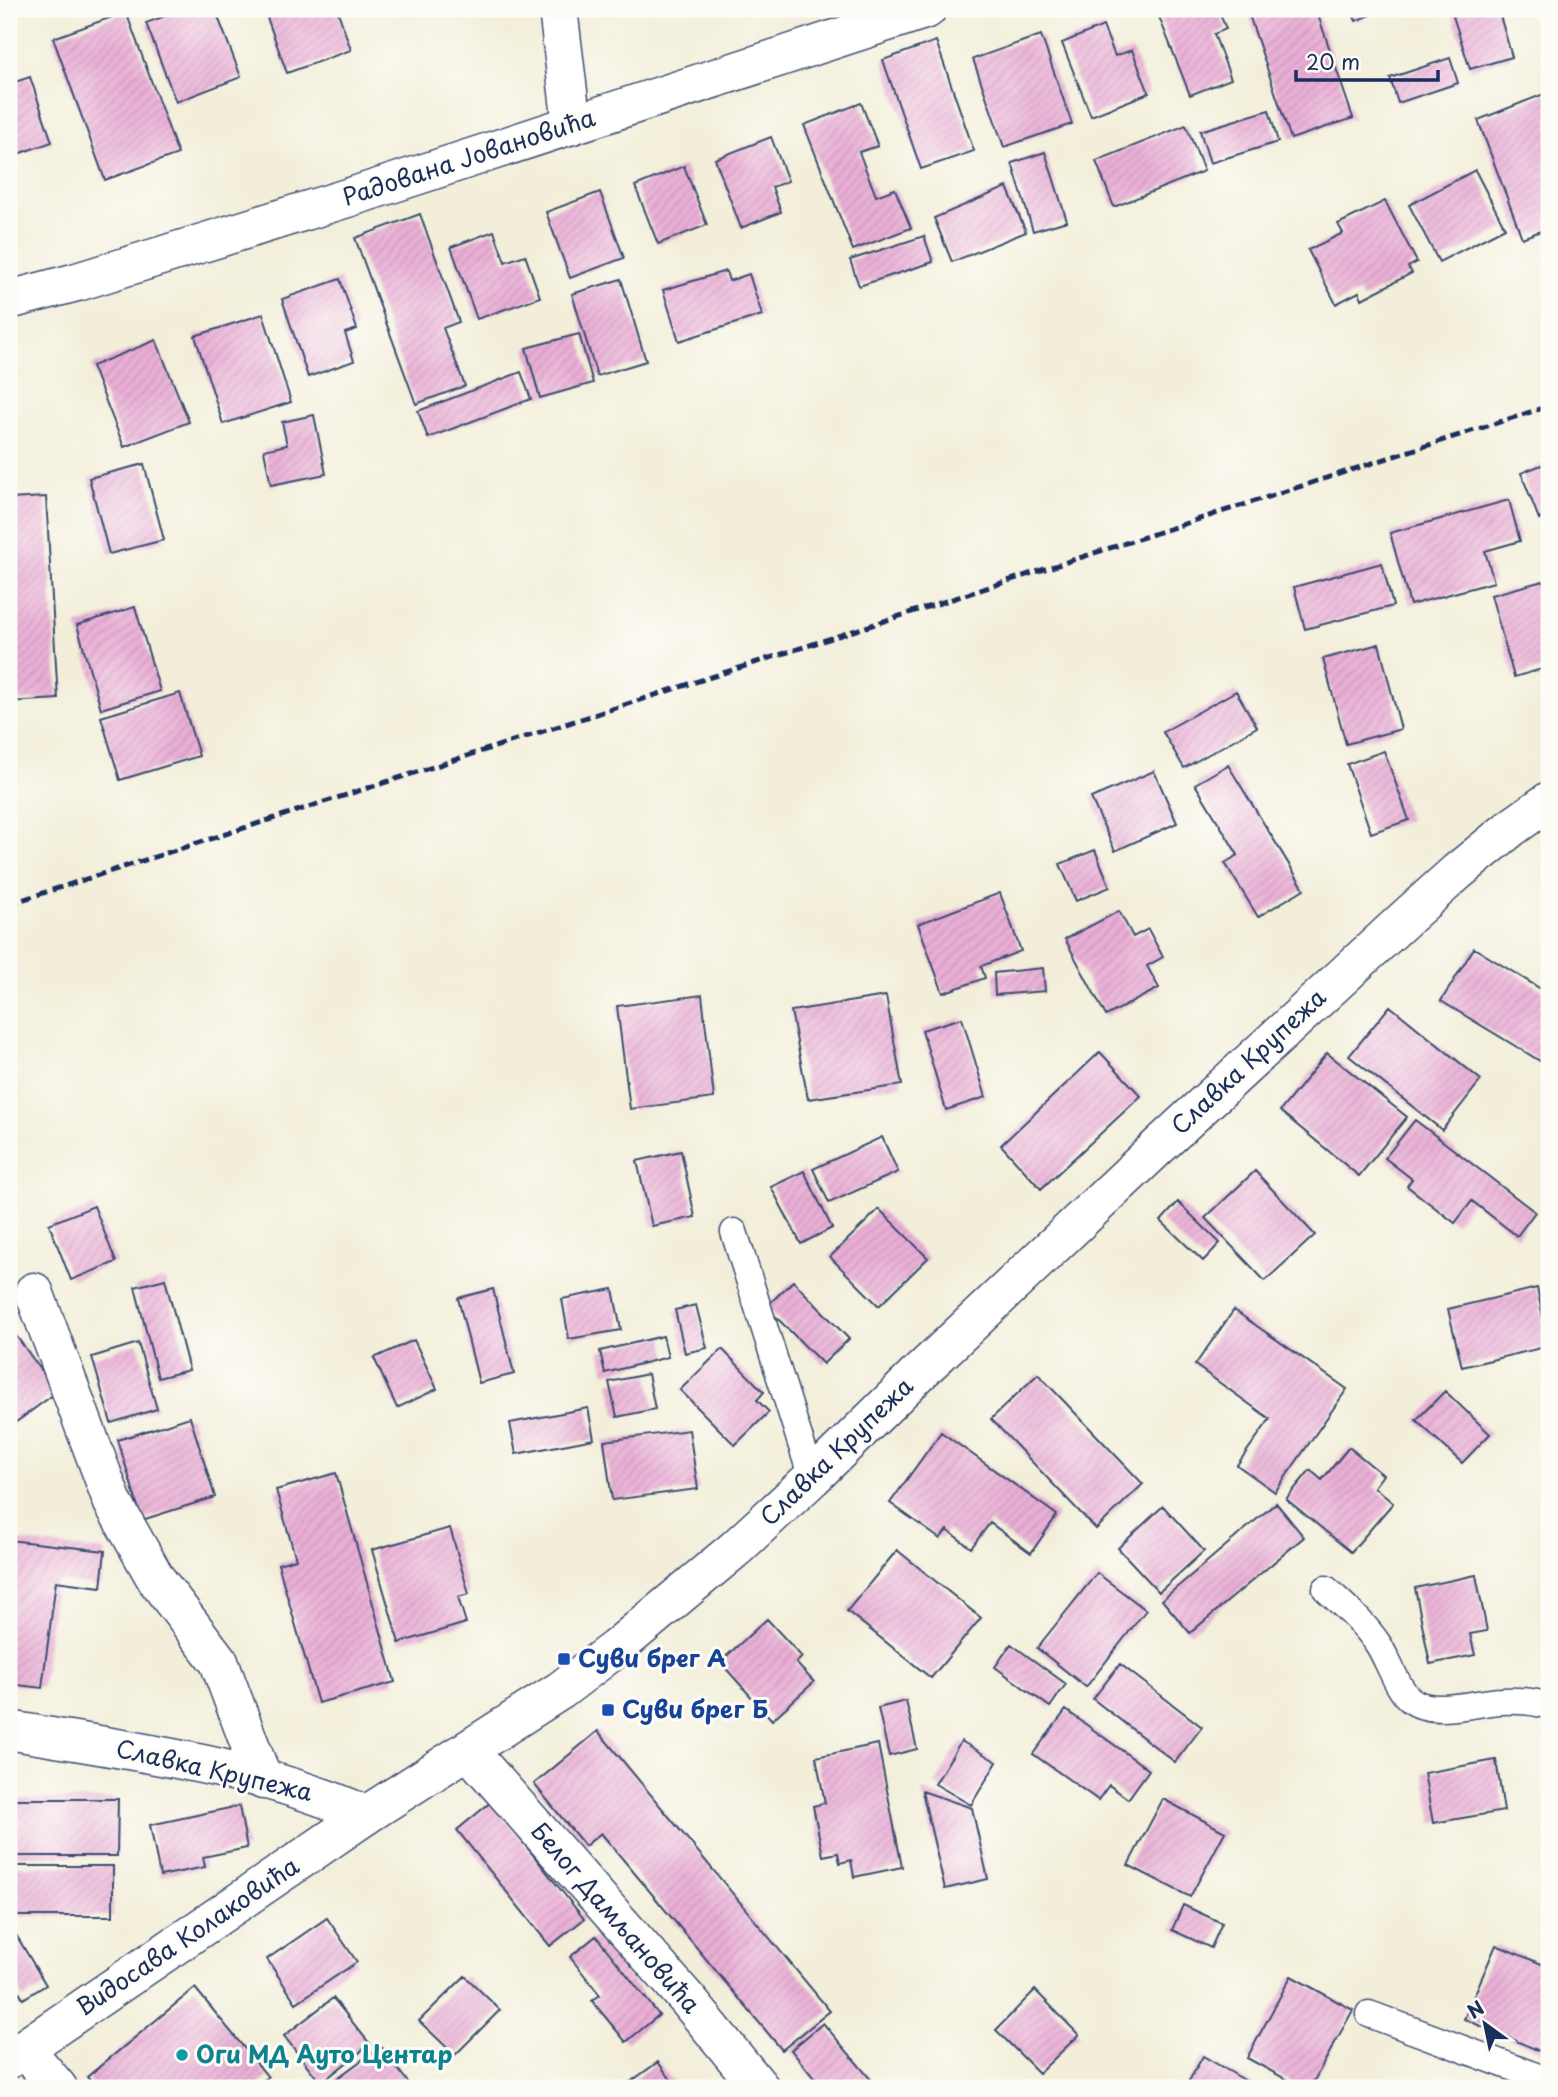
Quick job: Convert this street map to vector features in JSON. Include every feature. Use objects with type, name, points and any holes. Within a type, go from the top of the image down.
[{"type":"street","points":[[558,9],[572,125]]},
{"type":"street","name":"Радована Јовановића","points":[[9,300],[172,254],[927,9]]},
{"type":"street","name":"Славка Крупежа","points":[[9,1730],[187,1761],[299,1788],[366,1815],[561,1690],[615,1650],[735,1549],[1359,960],[1457,872],[1549,801]]},
{"type":"street","points":[[34,1292],[113,1503],[156,1579],[219,1662],[263,1780]]},
{"type":"street","name":"Белог Дамљановића","points":[[468,1750],[687,2000],[760,2088]]},
{"type":"street","name":"Видосава Колаковића","points":[[17,2054],[366,1815]]},
{"type":"street","points":[[17,2054],[58,2088]]},
{"type":"lane","points":[[734,1232],[812,1478]]},
{"type":"lane","points":[[1326,1589],[1377,1642],[1402,1691],[1412,1702],[1449,1708],[1501,1701],[1537,1702],[1549,1706]]},
{"type":"lane","points":[[1370,2014],[1549,2081]]},
{"type":"building","points":[[184,9],[215,9],[241,77],[176,102],[146,23]]},
{"type":"building","points":[[264,9],[337,9],[351,50],[287,73]]},
{"type":"building","points":[[1156,9],[1218,9],[1226,29],[1214,34],[1231,79],[1190,95]]},
{"type":"building","points":[[1247,9],[1316,9],[1353,118],[1291,139]]},
{"type":"building","points":[[1351,9],[1384,9],[1356,21]]},
{"type":"building","points":[[1478,9],[1498,9],[1512,57],[1470,69],[1453,16]]},
{"type":"building","points":[[126,12],[178,154],[105,180],[53,38]]},
{"type":"building","points":[[1103,26],[1115,56],[1132,50],[1149,93],[1091,116],[1062,43]]},
{"type":"building","points":[[1041,35],[1072,124],[1004,147],[973,59]]},
{"type":"building","points":[[936,41],[974,151],[921,169],[883,60]]},
{"type":"building","points":[[1450,58],[1458,83],[1398,103],[1390,78]]},
{"type":"building","points":[[30,77],[52,142],[9,157],[9,84]]},
{"type":"building","points":[[1549,92],[1549,228],[1522,238],[1478,120]]},
{"type":"building","points":[[861,103],[878,146],[859,152],[876,196],[895,189],[911,228],[853,250],[804,125]]},
{"type":"building","points":[[1269,110],[1278,142],[1210,163],[1200,131]]},
{"type":"building","points":[[1186,125],[1204,171],[1114,207],[1096,161]]},
{"type":"building","points":[[771,137],[788,181],[772,187],[781,212],[741,228],[715,159]]},
{"type":"building","points":[[1045,152],[1067,221],[1033,231],[1012,163]]},
{"type":"building","points":[[684,166],[707,225],[658,244],[635,186]]},
{"type":"building","points":[[1475,170],[1505,228],[1439,262],[1409,205]]},
{"type":"building","points":[[1007,187],[1026,232],[952,262],[934,218]]},
{"type":"building","points":[[600,192],[624,258],[570,278],[546,212]]},
{"type":"building","points":[[1385,201],[1417,262],[1408,267],[1412,273],[1362,299],[1359,292],[1336,304],[1308,250],[1343,233],[1338,224]]},
{"type":"building","points":[[420,214],[459,322],[443,328],[465,386],[416,404],[355,238]]},
{"type":"building","points":[[494,231],[505,262],[525,255],[540,297],[477,319],[451,247]]},
{"type":"building","points":[[924,236],[933,262],[859,286],[850,260]]},
{"type":"building","points":[[726,271],[729,281],[749,274],[762,315],[679,341],[663,290]]},
{"type":"building","points":[[340,279],[357,329],[345,333],[354,361],[308,377],[282,299]]},
{"type":"building","points":[[621,279],[646,361],[597,376],[572,294]]},
{"type":"building","points":[[263,314],[291,402],[223,424],[195,336]]},
{"type":"building","points":[[579,334],[593,383],[540,398],[526,348]]},
{"type":"building","points":[[156,340],[189,422],[124,447],[92,366]]},
{"type":"building","points":[[521,372],[531,399],[428,438],[418,411]]},
{"type":"building","points":[[314,415],[326,474],[271,485],[264,450],[287,445],[282,422]]},
{"type":"building","points":[[1549,462],[1549,514],[1539,519],[1521,473]]},
{"type":"building","points":[[144,464],[164,540],[109,554],[89,478]]},
{"type":"building","points":[[46,497],[58,699],[9,702],[9,499]]},
{"type":"building","points":[[1509,500],[1520,541],[1485,551],[1494,582],[1410,605],[1390,533]]},
{"type":"building","points":[[1382,563],[1393,606],[1305,629],[1294,587]]},
{"type":"building","points":[[1543,581],[1549,602],[1549,667],[1514,677],[1491,595]]},
{"type":"building","points":[[135,607],[160,691],[101,709],[77,625]]},
{"type":"building","points":[[1379,644],[1401,729],[1346,744],[1323,659]]},
{"type":"building","points":[[1236,691],[1257,727],[1184,768],[1163,732]]},
{"type":"building","points":[[180,693],[199,756],[120,780],[101,717]]},
{"type":"building","points":[[1384,751],[1409,820],[1371,833],[1347,764]]},
{"type":"building","points":[[1228,765],[1304,889],[1258,917],[1225,863],[1238,855],[1195,784]]},
{"type":"building","points":[[1154,771],[1177,823],[1115,851],[1091,798]]},
{"type":"building","points":[[1095,850],[1110,887],[1076,901],[1060,864]]},
{"type":"building","points":[[1000,893],[1021,951],[981,966],[985,978],[943,993],[918,924]]},
{"type":"building","points":[[1119,911],[1133,937],[1148,929],[1163,957],[1147,966],[1159,988],[1106,1016],[1065,939]]},
{"type":"building","points":[[1474,948],[1549,994],[1549,1046],[1540,1061],[1441,1001]]},
{"type":"building","points":[[1043,968],[1045,991],[995,995],[994,973]]},
{"type":"building","points":[[702,995],[714,1098],[630,1109],[617,1006]]},
{"type":"building","points":[[886,996],[902,1085],[808,1099],[791,1011]]},
{"type":"building","points":[[1390,1006],[1481,1080],[1442,1130],[1349,1056]]},
{"type":"building","points":[[962,1018],[986,1097],[946,1110],[922,1030]]},
{"type":"building","points":[[1100,1052],[1141,1096],[1041,1189],[1001,1145]]},
{"type":"building","points":[[1327,1053],[1407,1117],[1359,1176],[1280,1111]]},
{"type":"building","points":[[1415,1120],[1535,1212],[1517,1236],[1472,1201],[1455,1223],[1407,1186],[1412,1179],[1385,1158]]},
{"type":"building","points":[[882,1137],[898,1172],[829,1203],[813,1169]]},
{"type":"building","points":[[681,1151],[695,1217],[652,1226],[637,1161]]},
{"type":"building","points":[[804,1171],[832,1228],[801,1244],[771,1187]]},
{"type":"building","points":[[1255,1171],[1315,1235],[1265,1281],[1205,1218]]},
{"type":"building","points":[[1178,1202],[1220,1243],[1203,1261],[1161,1221]]},
{"type":"building","points":[[94,1206],[116,1262],[71,1280],[49,1224]]},
{"type":"building","points":[[879,1209],[928,1258],[879,1306],[830,1257]]},
{"type":"building","points":[[165,1279],[189,1370],[158,1378],[135,1287]]},
{"type":"building","points":[[793,1281],[849,1339],[823,1364],[766,1307]]},
{"type":"building","points":[[1537,1288],[1549,1346],[1462,1367],[1448,1309]]},
{"type":"building","points":[[493,1289],[514,1374],[479,1383],[458,1298]]},
{"type":"building","points":[[613,1289],[621,1330],[569,1339],[562,1299]]},
{"type":"building","points":[[696,1305],[707,1348],[685,1353],[675,1310]]},
{"type":"building","points":[[1234,1310],[1347,1389],[1275,1492],[1237,1465],[1270,1419],[1195,1365]]},
{"type":"building","points":[[663,1336],[668,1357],[605,1373],[600,1351]]},
{"type":"building","points":[[17,1337],[57,1392],[16,1422],[9,1412],[9,1343]]},
{"type":"building","points":[[414,1340],[437,1389],[397,1408],[374,1358]]},
{"type":"building","points":[[138,1343],[157,1409],[111,1423],[92,1357]]},
{"type":"building","points":[[722,1349],[764,1392],[757,1400],[769,1412],[735,1445],[680,1390]]},
{"type":"building","points":[[648,1374],[655,1409],[617,1417],[609,1382]]},
{"type":"building","points":[[1038,1374],[1143,1484],[1096,1529],[991,1419]]},
{"type":"building","points":[[1445,1391],[1490,1434],[1462,1463],[1416,1420]]},
{"type":"building","points":[[588,1408],[594,1439],[516,1454],[510,1423]]},
{"type":"building","points":[[190,1417],[215,1497],[142,1520],[118,1440]]},
{"type":"building","points":[[689,1430],[698,1489],[612,1500],[604,1441]]},
{"type":"building","points":[[941,1432],[1057,1515],[1031,1553],[990,1523],[971,1548],[947,1530],[940,1539],[890,1503]]},
{"type":"building","points":[[1349,1447],[1383,1475],[1374,1487],[1393,1503],[1351,1552],[1286,1499],[1310,1470],[1322,1480]]},
{"type":"building","points":[[336,1473],[395,1682],[318,1703],[278,1564],[296,1559],[276,1490]]},
{"type":"building","points":[[1276,1503],[1304,1537],[1190,1633],[1162,1600]]},
{"type":"building","points":[[1163,1506],[1204,1551],[1159,1592],[1118,1548]]},
{"type":"building","points":[[450,1528],[469,1594],[458,1597],[466,1623],[399,1643],[372,1550]]},
{"type":"building","points":[[9,1540],[105,1551],[101,1587],[56,1581],[42,1688],[9,1684]]},
{"type":"building","points":[[897,1550],[981,1618],[931,1678],[847,1611]]},
{"type":"building","points":[[1097,1573],[1146,1610],[1086,1687],[1037,1648]]},
{"type":"building","points":[[1476,1575],[1487,1631],[1470,1634],[1475,1655],[1430,1664],[1415,1588]]},
{"type":"building","points":[[767,1619],[802,1657],[796,1663],[814,1682],[772,1720],[720,1662]]},
{"type":"building","points":[[1011,1644],[1066,1684],[1050,1707],[995,1667]]},
{"type":"building","points":[[1120,1664],[1202,1727],[1175,1762],[1093,1699]]},
{"type":"building","points":[[906,1701],[917,1749],[889,1756],[878,1708]]},
{"type":"building","points":[[1066,1710],[1149,1770],[1128,1799],[1109,1785],[1098,1800],[1033,1754]]},
{"type":"building","points":[[598,1731],[830,2011],[782,2050],[601,1833],[585,1846],[534,1784]]},
{"type":"building","points":[[961,1741],[997,1762],[971,1805],[935,1784]]},
{"type":"building","points":[[878,1744],[902,1867],[854,1877],[851,1860],[840,1863],[838,1853],[823,1856],[813,1806],[825,1803],[816,1757]]},
{"type":"building","points":[[1496,1760],[1504,1811],[1433,1823],[1424,1773]]},
{"type":"building","points":[[922,1791],[972,1808],[988,1879],[945,1889]]},
{"type":"building","points":[[11,1799],[118,1799],[117,1856],[10,1856]]},
{"type":"building","points":[[1163,1799],[1225,1832],[1190,1897],[1128,1865]]},
{"type":"building","points":[[491,1802],[584,1919],[550,1946],[457,1830]]},
{"type":"building","points":[[239,1806],[247,1848],[203,1857],[205,1867],[160,1876],[150,1825]]},
{"type":"building","points":[[11,1866],[113,1866],[113,1916],[11,1916]]},
{"type":"building","points":[[1183,1905],[1222,1923],[1211,1948],[1172,1930]]},
{"type":"building","points":[[327,1918],[357,1962],[296,2003],[267,1959]]},
{"type":"building","points":[[9,1923],[46,1985],[23,1999],[9,1974]]},
{"type":"building","points":[[596,1936],[659,2015],[626,2042],[592,2001],[600,1995],[570,1957]]},
{"type":"building","points":[[1496,1945],[1549,1967],[1549,2055],[1464,2019]]},
{"type":"building","points":[[465,1976],[500,2010],[455,2055],[419,2021]]},
{"type":"building","points":[[1291,1976],[1353,2010],[1310,2088],[1302,2088],[1247,2058]]},
{"type":"building","name":"Оги МД Ауто Центар","points":[[195,1988],[268,2077],[254,2088],[96,2088],[87,2077]]},
{"type":"building","points":[[1035,1990],[1079,2035],[1039,2073],[996,2030]]},
{"type":"building","points":[[333,1998],[370,2044],[321,2083],[284,2036]]},
{"type":"building","points":[[823,2023],[878,2088],[822,2088],[791,2050]]},
{"type":"building","points":[[381,2046],[412,2088],[324,2088]]},
{"type":"building","points":[[1203,2056],[1258,2088],[1185,2088]]},
{"type":"building","points":[[658,2062],[677,2088],[622,2088]]},
{"type":"railway","points":[[9,904],[1549,406]]},
{"type":"place","name":"Суви брег А","points":[[564,1659]]},
{"type":"place","name":"Суви брег Б","points":[[608,1710]]},
{"type":"place","name":"Оги МД Ауто Центар","points":[[182,2055]]}]
